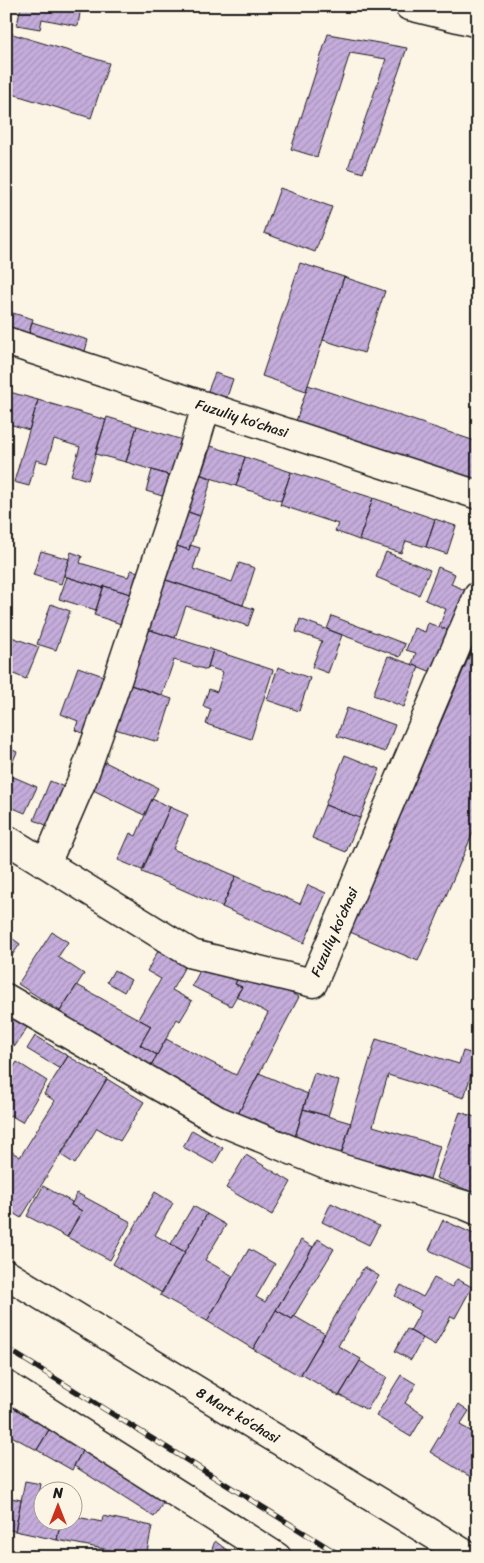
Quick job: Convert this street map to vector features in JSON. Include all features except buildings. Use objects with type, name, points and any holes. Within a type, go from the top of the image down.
[{"type":"street","points":[[409,6],[478,23]]},
{"type":"street","name":"Fuzuliy koʻchasi","points":[[6,341],[478,495]]},
{"type":"street","points":[[46,864],[83,778],[112,696],[206,406]]},
{"type":"street","name":"Fuzuliy koʻchasi","points":[[6,839],[192,954],[313,983],[478,596]]},
{"type":"street","points":[[6,998],[217,1120],[324,1162],[478,1211]]},
{"type":"street","name":"8 Mart koʻchasi","points":[[6,1274],[470,1557]]},
{"type":"street","points":[[6,1385],[277,1557]]},
{"type":"railway","points":[[6,1348],[343,1557]]}]
